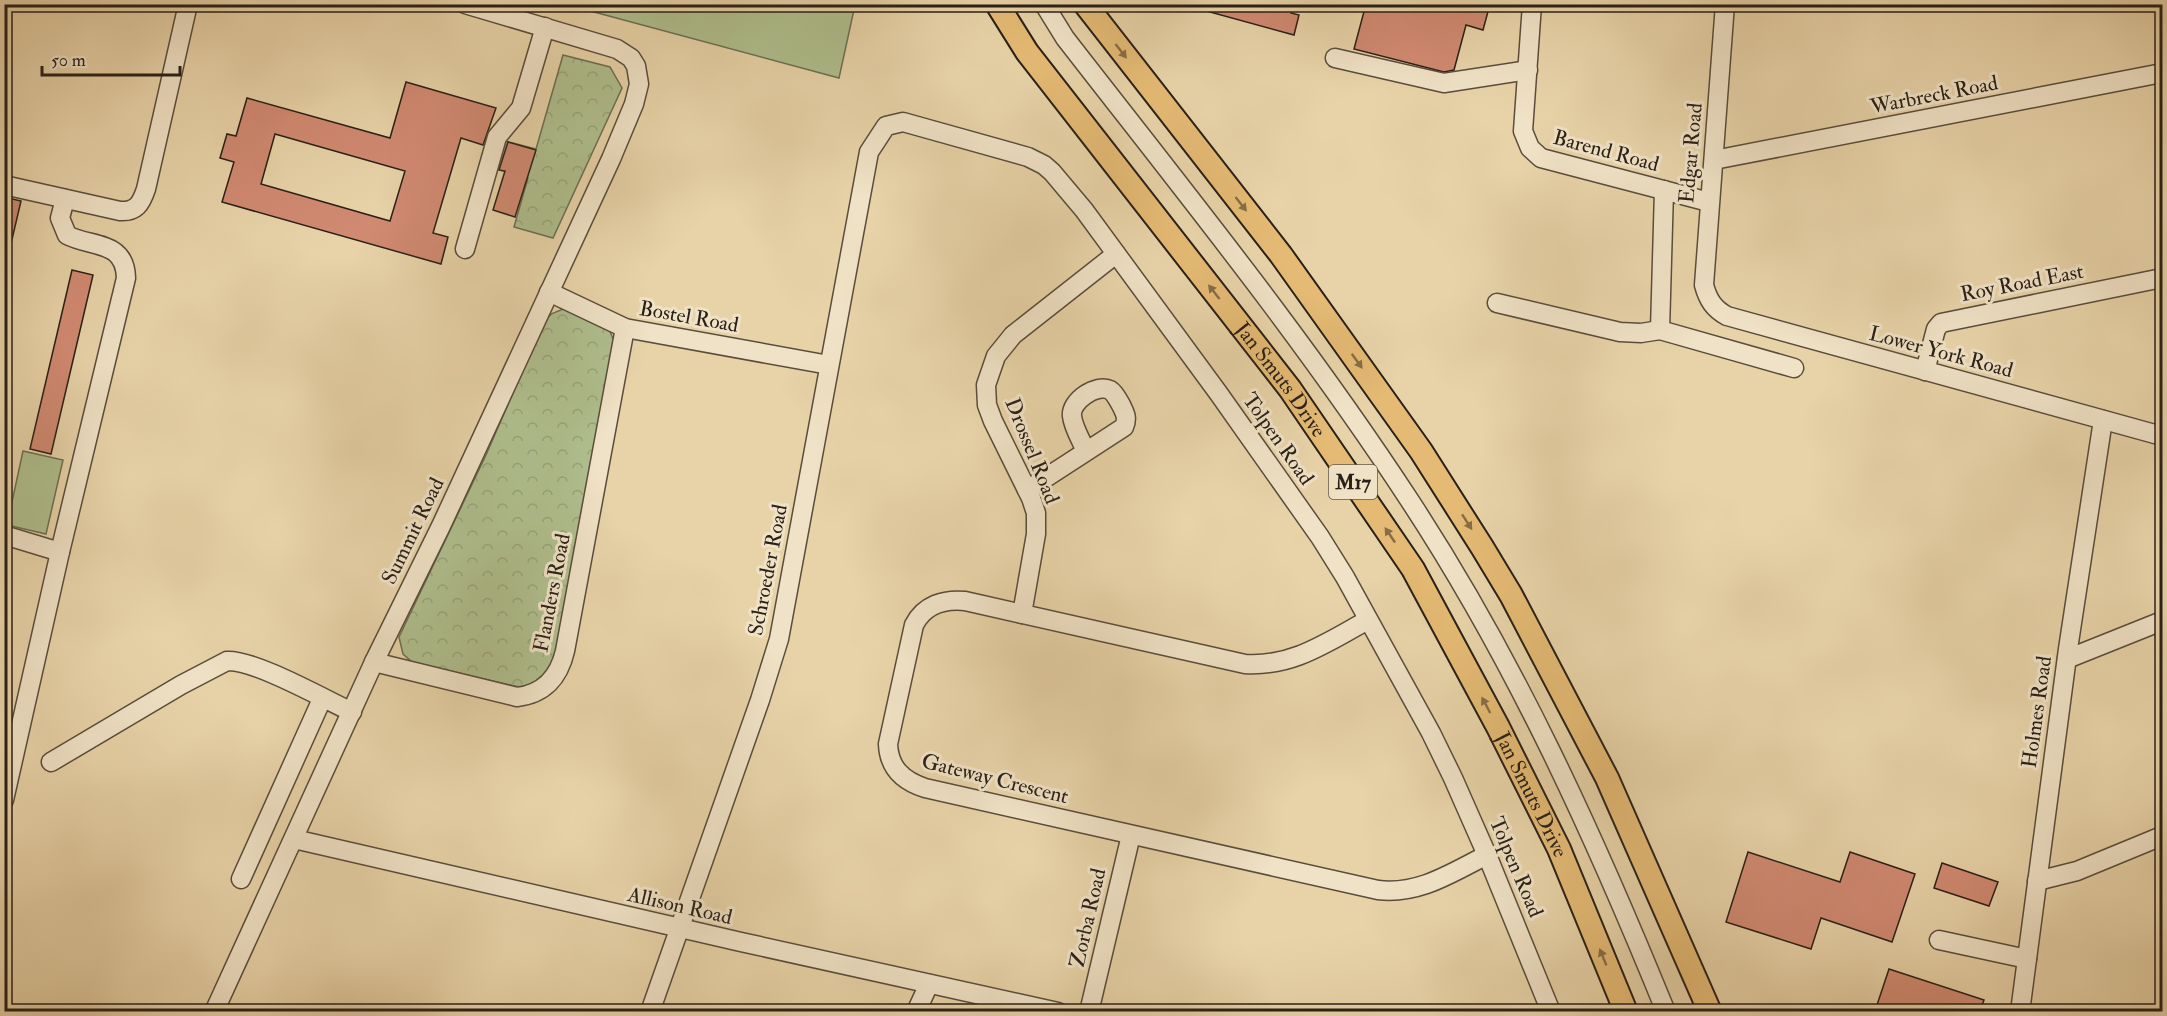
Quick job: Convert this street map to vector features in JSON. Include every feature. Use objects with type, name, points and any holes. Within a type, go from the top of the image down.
[{"type":"main road","name":"Jan Smuts Drive","points":[[997,4],[1027,52],[1290,389],[1413,569],[1498,727],[1559,849],[1626,1011]]},
{"type":"main road","points":[[1085,4],[1281,255],[1421,451],[1482,547],[1511,596],[1607,778],[1710,1011]]},
{"type":"street","points":[[4,185],[120,211],[135,210],[146,189],[188,4]]},
{"type":"street","points":[[465,4],[545,27],[521,108],[497,137],[465,249]]},
{"type":"street","points":[[1044,4],[1065,38],[1326,377],[1411,503],[1462,587],[1563,773],[1623,905],[1666,1011]]},
{"type":"street","name":"Barend Road","points":[[1532,4],[1523,131],[1535,154],[1541,158],[1710,202]]},
{"type":"street","name":"Edgar Road","points":[[1711,303],[1704,285],[1725,4]]},
{"type":"street","name":"Summit Road","points":[[214,1011],[374,662],[441,526],[634,104],[639,84],[636,66],[624,53],[609,45],[545,27]]},
{"type":"street","points":[[1335,58],[1444,83],[1528,70]]},
{"type":"street","name":"Warbreck Road","points":[[1714,160],[2163,73]]},
{"type":"street","name":"Tolpen Road","points":[[886,126],[909,123],[1036,160],[1052,172],[1084,210],[1219,394],[1320,537],[1345,577],[1431,734],[1487,855],[1551,1011]]},
{"type":"street","name":"Schroeder Road","points":[[650,1011],[760,700],[779,639],[869,152],[886,126]]},
{"type":"street","points":[[1660,330],[1664,190]]},
{"type":"street","points":[[4,800],[60,552],[126,278],[123,262],[110,248],[67,235],[60,218],[65,199]]},
{"type":"street","name":"Drossel Road","points":[[1022,614],[1036,534],[1036,513],[987,405],[986,385],[991,366],[1003,345],[1116,254]]},
{"type":"street","name":"Roy Road East","points":[[1925,371],[1936,330],[1941,323],[2163,278]]},
{"type":"street","name":"Bostel Road","points":[[549,292],[625,328],[829,365]]},
{"type":"street","points":[[1497,303],[1620,332],[1641,333],[1660,330],[1794,368]]},
{"type":"street","name":"Lower York Road","points":[[1711,303],[1727,316],[2163,436]]},
{"type":"street","name":"Flanders Road","points":[[374,662],[517,697],[539,691],[555,678],[563,663],[625,328]]},
{"type":"street","name":"Holmes Road","points":[[2020,1011],[2067,659],[2103,420]]},
{"type":"street","points":[[1027,490],[1086,451]]},
{"type":"street","points":[[4,535],[60,552]]},
{"type":"street","name":"Gateway Crescent","points":[[1368,620],[1299,657],[1276,664],[1261,665],[1245,664],[965,601],[949,600],[928,608],[918,616],[910,639],[888,744],[889,755],[892,765],[908,781],[925,788],[1391,891],[1427,885],[1487,855]]},
{"type":"street","points":[[2067,659],[2163,621]]},
{"type":"street","points":[[51,762],[181,685],[227,661],[242,662],[252,666],[352,712]]},
{"type":"street","points":[[241,879],[322,699]]},
{"type":"street","name":"Zorba Road","points":[[1089,1011],[1131,835]]},
{"type":"street","points":[[2037,881],[2077,871],[2163,836]]},
{"type":"street","name":"Allison Road","points":[[294,839],[679,929],[1058,1011]]},
{"type":"street","points":[[1939,940],[2027,959]]},
{"type":"street","points":[[916,1011],[929,984]]},
{"type":"green space","points":[[568,5],[855,5],[839,78]]},
{"type":"green space","points":[[563,55],[610,67],[622,88],[553,238],[514,227],[528,178],[493,168],[501,140],[536,149]]},
{"type":"green space","points":[[569,309],[609,329],[614,341],[554,660],[541,679],[531,685],[519,687],[412,662],[403,654],[399,637],[486,455],[543,324],[551,314]]},
{"type":"green space","points":[[23,451],[63,460],[46,534],[7,525]]},
{"type":"building","points":[[1200,4],[1293,4],[1291,13],[1299,15],[1294,35],[1199,9]]},
{"type":"building","points":[[1366,4],[1490,4],[1483,30],[1466,25],[1454,70],[1444,72],[1354,49]]},
{"type":"building","points":[[406,82],[496,108],[483,145],[461,138],[433,233],[448,237],[441,264],[222,202],[234,162],[220,158],[227,134],[236,136],[247,98],[390,138]],"holes":[[[275,134],[405,171],[390,221],[261,184]]]},
{"type":"building","points":[[508,142],[536,150],[515,217],[493,210],[505,171],[499,170]]},
{"type":"building","points":[[4,197],[21,201],[10,248],[4,247]]},
{"type":"building","points":[[72,270],[93,275],[51,454],[30,449]]},
{"type":"building","points":[[1748,852],[1840,882],[1850,852],[1915,874],[1892,942],[1821,918],[1811,949],[1726,922]]},
{"type":"building","points":[[1942,863],[1998,882],[1989,906],[1934,888]]},
{"type":"building","points":[[1889,969],[1984,1000],[1980,1011],[1875,1011]]}]
